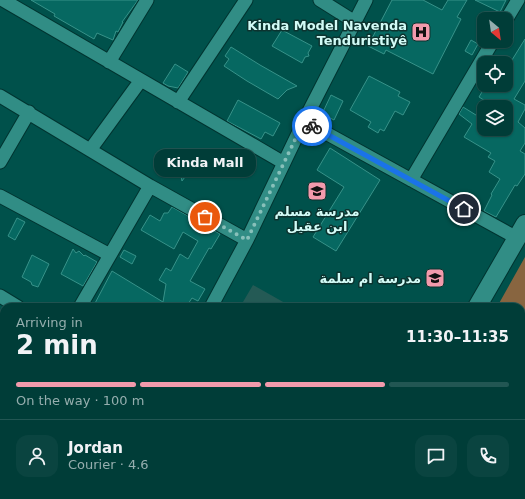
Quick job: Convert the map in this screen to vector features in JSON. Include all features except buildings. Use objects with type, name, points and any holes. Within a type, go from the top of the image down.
[{"type":"street","points":[[1,0],[284,163]]},
{"type":"street","points":[[109,62],[147,0]]},
{"type":"street","points":[[178,102],[246,0]]},
{"type":"street","points":[[320,0],[355,22]]},
{"type":"street","points":[[213,303],[247,240],[304,121],[366,0]]},
{"type":"street","points":[[511,12],[518,0]]},
{"type":"street","points":[[410,180],[490,48]]},
{"type":"street","points":[[90,150],[140,80]]},
{"type":"street","points":[[0,96],[29,112],[150,186],[247,240]]},
{"type":"street","points":[[0,162],[29,112]]},
{"type":"street","points":[[304,121],[410,180],[521,231],[479,303]]},
{"type":"street","points":[[82,303],[150,186]]},
{"type":"street","points":[[0,196],[110,255]]},
{"type":"street","points":[[0,296],[11,303]]},
{"type":"shaded area","points":[[525,257],[525,303],[499,303]]},
{"type":"shaded area","points":[[253,285],[285,303],[242,303]]},
{"type":"way so far","points":[[205,217],[247,240],[304,121],[312,126]]},
{"type":"place","name":"Kinda Model Navenda Tenduristiyê","points":[[421,32]]},
{"type":"place","name":"مدرسة مسلم ابن عقيل","points":[[317,191]]},
{"type":"place","name":"Kinda Mall","points":[[205,217]]},
{"type":"place","name":"مدرسة ام سلمة","points":[[435,278]]},
{"type":"route","points":[[312,126],[464,209]]}]
